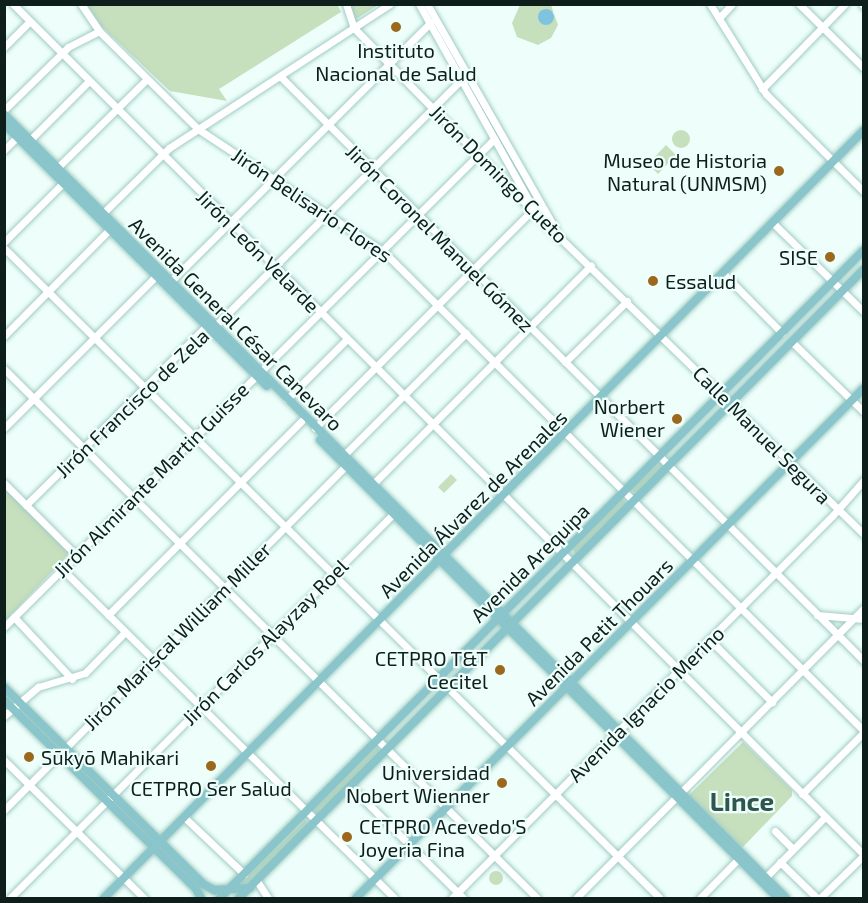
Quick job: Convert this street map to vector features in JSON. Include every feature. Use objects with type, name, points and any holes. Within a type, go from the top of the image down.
[{"type":"main road","name":"Avenida General César Canevaro","points":[[4,112],[55,170]]},
{"type":"main road","name":"Avenida General César Canevaro","points":[[4,124],[171,281],[211,326]]},
{"type":"main road","name":"Avenida Álvarez de Arenales","points":[[104,898],[567,434],[864,130]]},
{"type":"main road","name":"Avenida General César Canevaro","points":[[112,227],[156,276],[287,399],[393,514],[442,559]]},
{"type":"main road","name":"Avenida Arequipa","points":[[220,898],[864,250]]},
{"type":"main road","name":"Avenida Arequipa","points":[[239,898],[864,269]]},
{"type":"main road","name":"Avenida General César Canevaro","points":[[258,373],[301,421],[372,485],[442,559]]},
{"type":"main road","name":"Avenida Petit Thouars","points":[[356,898],[570,686],[864,388]]},
{"type":"main road","points":[[442,559],[679,796],[786,898]]},
{"type":"main road","points":[[4,687],[16,705],[110,798],[208,887],[230,888],[254,884]]},
{"type":"main road","points":[[4,700],[16,705]]},
{"type":"main road","points":[[679,796],[738,860],[778,898]]},
{"type":"main road","points":[[110,798],[153,849],[201,898]]},
{"type":"street","name":"Jirón León Velarde","points":[[13,4],[431,426],[863,855]]},
{"type":"street","name":"Jirón Belisario Flores","points":[[81,4],[99,31],[198,129],[381,250],[438,304],[864,732]]},
{"type":"street","points":[[100,215],[161,155],[390,4]]},
{"type":"street","points":[[419,4],[505,143],[536,206]]},
{"type":"street","points":[[427,4],[494,139],[536,206]]},
{"type":"street","points":[[710,4],[762,89],[864,192]]},
{"type":"street","points":[[719,18],[732,4]]},
{"type":"street","points":[[799,4],[864,68]]},
{"type":"street","points":[[762,89],[845,4]]},
{"type":"street","name":"Jirón Domingo Cueto","points":[[345,6],[354,28],[506,182],[536,206],[562,238],[662,335]]},
{"type":"street","points":[[4,46],[30,22]]},
{"type":"street","points":[[171,281],[430,23]]},
{"type":"street","points":[[4,112],[61,54],[99,31]]},
{"type":"street","name":"Jirón Coronel Manuel Gómez","points":[[280,76],[327,126],[864,661]]},
{"type":"street","name":"Jirón Francisco de Zela","points":[[26,505],[144,387],[274,267],[464,77]]},
{"type":"street","points":[[55,170],[147,79]]},
{"type":"street","points":[[30,140],[89,81]]},
{"type":"street","points":[[4,150],[17,137]]},
{"type":"street","points":[[494,139],[505,143]]},
{"type":"street","name":"Jirón Almirante Martin Guisse","points":[[4,627],[416,214],[494,139]]},
{"type":"street","points":[[506,182],[515,175],[519,168]]},
{"type":"street","points":[[4,242],[66,181]]},
{"type":"street","points":[[315,428],[536,206]]},
{"type":"street","points":[[773,223],[864,312]]},
{"type":"street","points":[[4,336],[112,227]]},
{"type":"street","points":[[4,248],[447,690],[660,898]]},
{"type":"street","points":[[372,485],[591,265]]},
{"type":"street","points":[[723,273],[782,333]]},
{"type":"street","points":[[4,428],[156,276]]},
{"type":"street","points":[[565,362],[627,300]]},
{"type":"street","name":"Jirón Mariscal William Miller","points":[[4,810],[285,528],[346,462],[402,396],[466,333]]},
{"type":"street","name":"Calle Manuel Segura","points":[[662,335],[864,535]]},
{"type":"street","points":[[287,399],[346,340]]},
{"type":"street","points":[[792,342],[864,412]]},
{"type":"street","points":[[4,369],[537,898]]},
{"type":"street","points":[[108,615],[301,421]]},
{"type":"street","name":"Avenida Ignacio Merino","points":[[458,897],[494,857],[776,573],[864,480]]},
{"type":"street","points":[[4,483],[76,555]]},
{"type":"street","name":"Jirón Carlos Alayzay Roel","points":[[10,898],[393,514]]},
{"type":"street","points":[[62,569],[394,898]]},
{"type":"street","points":[[576,898],[864,608]]},
{"type":"street","points":[[817,615],[864,619]]},
{"type":"street","points":[[14,617],[72,679]]},
{"type":"street","points":[[4,717],[43,684],[72,679],[90,669],[125,632]]},
{"type":"street","points":[[710,640],[772,702]]},
{"type":"street","points":[[802,794],[864,732]]},
{"type":"street","points":[[4,760],[144,898]]},
{"type":"street","points":[[350,786],[458,897]]},
{"type":"street","points":[[184,817],[244,874]]},
{"type":"street","points":[[765,878],[825,817]]},
{"type":"street","points":[[775,831],[793,849]]},
{"type":"street","points":[[780,862],[818,898],[863,855]]},
{"type":"street","points":[[700,898],[738,860]]},
{"type":"street","points":[[254,884],[266,898]]},
{"type":"green space","points":[[337,4],[341,12],[219,89],[227,101],[170,91],[101,26],[87,5]]},
{"type":"green space","points":[[350,4],[378,5],[353,21]]},
{"type":"green space","points":[[520,5],[551,5],[554,13],[558,25],[551,38],[538,45],[517,37],[512,23]],"holes":[[[544,9],[554,13],[551,23],[546,25],[538,16]]]},
{"type":"green space","points":[[681,130],[687,133],[690,139],[687,145],[681,148],[675,145],[672,139],[675,133]]},
{"type":"green space","points":[[666,145],[676,155],[658,174],[648,164]]},
{"type":"green space","points":[[659,463],[663,467],[635,494],[632,489]]},
{"type":"green space","points":[[451,474],[457,480],[444,493],[438,487]]},
{"type":"green space","points":[[4,488],[70,553],[5,621],[4,621]]},
{"type":"green space","points":[[622,499],[627,504],[575,554],[573,548]]},
{"type":"green space","points":[[743,742],[792,790],[792,796],[742,848],[687,797]]},
{"type":"green space","points":[[377,747],[381,751],[316,815],[313,810]]},
{"type":"green space","points":[[305,820],[308,823],[249,886],[239,885]]},
{"type":"green space","points":[[493,871],[499,871],[503,878],[499,885],[493,885],[489,881],[489,875]]},
{"type":"water","points":[[543,9],[549,9],[554,17],[552,23],[543,25],[538,20],[538,14]]},
{"type":"place","name":"Instituto Nacional de Salud","points":[[396,27]]},
{"type":"place","name":"Museo de Historia Natural (UNMSM)","points":[[779,171]]},
{"type":"place","name":"SISE","points":[[830,257]]},
{"type":"place","name":"Essalud","points":[[653,281]]},
{"type":"place","name":"Norbert Wiener","points":[[677,419]]},
{"type":"place","name":"CETPRO T&T Cecitel","points":[[500,670]]},
{"type":"place","name":"Sūkyō Mahikari","points":[[29,757]]},
{"type":"place","name":"CETPRO Ser Salud","points":[[211,766]]},
{"type":"place","name":"Universidad Nobert Wienner","points":[[502,783]]},
{"type":"place","name":"CETPRO Acevedo'S Joyeria Fina","points":[[347,837]]},
{"type":"district","name":"Lince","points":[[742,801]]}]
